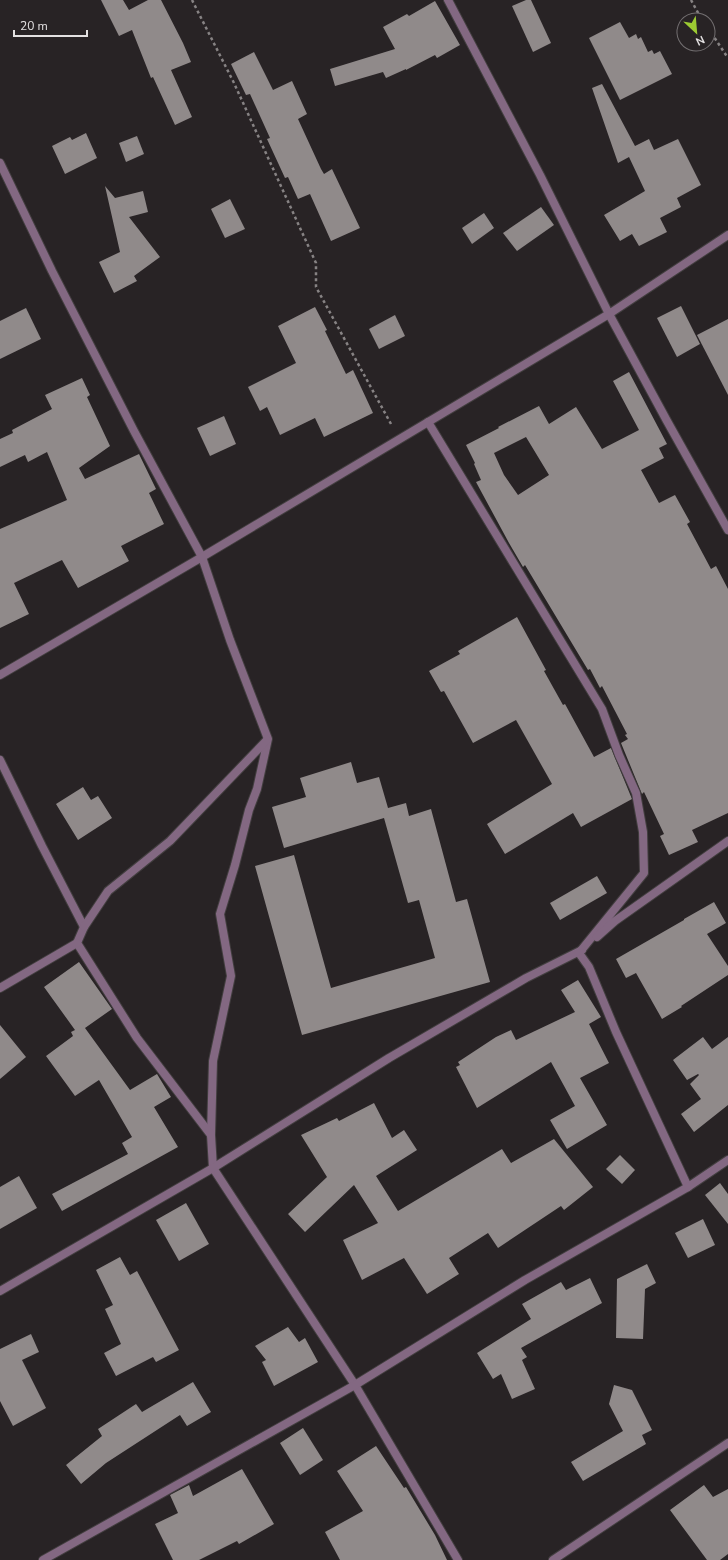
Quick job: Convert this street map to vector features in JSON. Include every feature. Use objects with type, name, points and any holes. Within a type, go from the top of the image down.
[{"type":"street","points":[[448,0],[540,175],[609,314],[728,530]]},
{"type":"street","points":[[0,163],[52,271],[134,431],[202,557],[230,640],[268,739],[256,789],[220,914],[231,976],[213,1061],[211,1135],[214,1168],[355,1385],[458,1560]]},
{"type":"street","points":[[0,675],[202,557],[609,314],[728,235]]},
{"type":"street","points":[[428,422],[602,709],[619,755],[636,793],[643,832],[644,873],[579,953]]},
{"type":"street","points":[[0,988],[77,943],[84,926],[108,891],[170,841],[268,739]]},
{"type":"street","points":[[0,760],[42,846],[84,926]]},
{"type":"street","points":[[0,1291],[214,1168],[396,1054],[526,978],[579,953],[615,921],[728,840]]},
{"type":"street","points":[[77,943],[136,1038],[211,1135]]},
{"type":"street","points":[[579,953],[589,967],[616,1032],[688,1188]]},
{"type":"street","points":[[44,1560],[355,1385],[525,1280],[688,1188],[728,1160]]},
{"type":"street","points":[[553,1560],[728,1443]]},
{"type":"path","points":[[192,0],[234,83],[316,263],[316,287],[399,439]]},
{"type":"path","points":[[691,0],[698,12]]},
{"type":"path","points":[[716,40],[728,58]]},
{"type":"building","points":[[101,0],[123,0],[129,10],[148,0],[161,0],[191,62],[171,70],[192,117],[175,125],[153,77],[151,78],[132,30],[119,36]]},
{"type":"building","points":[[526,0],[531,0],[551,43],[533,52],[512,6]]},
{"type":"building","points":[[435,1],[460,45],[437,58],[435,55],[406,70],[386,78],[383,72],[335,86],[330,69],[395,49],[383,27],[407,14],[409,16]]},
{"type":"building","points":[[620,22],[629,38],[636,34],[638,39],[641,37],[648,52],[652,50],[654,54],[660,51],[672,74],[620,100],[589,38]]},
{"type":"building","points":[[254,52],[273,90],[292,81],[307,114],[298,119],[321,169],[324,174],[332,169],[360,228],[331,241],[310,194],[298,199],[288,177],[285,178],[267,139],[270,138],[250,94],[246,95],[231,64]]},
{"type":"building","points":[[602,84],[635,146],[649,139],[654,150],[678,139],[701,185],[677,198],[681,207],[660,218],[667,232],[639,246],[632,234],[620,241],[604,215],[645,191],[629,157],[618,163],[592,88]]},
{"type":"building","points":[[86,133],[97,158],[65,174],[52,146],[70,137],[72,140]]},
{"type":"building","points":[[137,136],[144,154],[126,162],[119,143]]},
{"type":"building","points":[[105,186],[115,198],[143,191],[148,212],[129,217],[160,257],[134,276],[137,281],[114,293],[99,262],[120,252]]},
{"type":"building","points":[[230,199],[245,229],[225,238],[211,209]]},
{"type":"building","points":[[541,207],[554,225],[517,251],[503,233]]},
{"type":"building","points":[[484,213],[494,228],[472,244],[462,228]]},
{"type":"building","points":[[681,306],[700,344],[677,357],[657,318]]},
{"type":"building","points":[[315,307],[327,330],[325,331],[346,374],[353,370],[373,413],[324,437],[315,418],[280,435],[267,407],[260,411],[248,387],[296,363],[278,326]]},
{"type":"building","points":[[26,308],[41,339],[0,359],[0,321]]},
{"type":"building","points":[[395,315],[405,336],[379,349],[369,329]]},
{"type":"building","points":[[728,319],[728,395],[697,335]]},
{"type":"building","points":[[629,372],[667,444],[659,448],[664,458],[641,470],[659,503],[675,495],[690,522],[687,524],[711,569],[716,566],[728,589],[728,813],[692,830],[698,842],[669,855],[660,836],[664,834],[644,792],[642,794],[621,743],[628,739],[625,735],[627,734],[602,686],[600,688],[590,669],[588,670],[525,565],[523,567],[509,543],[476,482],[481,480],[466,445],[539,406],[549,424],[576,407],[602,449],[639,430],[613,381]],"holes":[[[526,437],[549,475],[518,495],[504,475],[494,453]]]},
{"type":"building","points":[[82,378],[90,395],[87,397],[110,446],[79,468],[85,479],[139,454],[156,489],[149,493],[164,524],[121,546],[129,561],[78,588],[62,560],[14,583],[29,614],[0,628],[0,529],[67,500],[47,452],[28,462],[25,455],[0,467],[0,439],[13,433],[12,430],[52,409],[45,395]]},
{"type":"building","points":[[224,416],[236,444],[210,456],[197,428]]},
{"type":"building","points":[[517,617],[546,670],[544,671],[563,705],[565,704],[594,757],[611,748],[632,799],[581,827],[573,813],[505,854],[487,824],[552,784],[516,720],[473,743],[444,691],[441,692],[429,671],[460,654],[458,651]]},
{"type":"building","points":[[351,762],[357,783],[379,777],[388,808],[406,803],[409,816],[431,809],[456,902],[467,899],[490,982],[302,1035],[255,866],[294,855],[331,988],[435,958],[419,900],[408,903],[384,818],[284,848],[272,807],[306,797],[300,778]]},
{"type":"building","points":[[83,787],[91,800],[98,796],[112,818],[78,840],[56,804]]},
{"type":"building","points":[[597,876],[607,893],[560,920],[550,903]]},
{"type":"building","points":[[714,902],[726,923],[707,934],[728,966],[728,975],[662,1019],[636,973],[626,978],[616,959]]},
{"type":"building","points":[[79,962],[112,1009],[85,1028],[130,1090],[157,1074],[171,1097],[154,1107],[178,1147],[62,1211],[52,1194],[128,1154],[122,1143],[132,1137],[99,1080],[75,1096],[46,1056],[73,1036],[71,1032],[75,1030],[44,987]]},
{"type":"building","points":[[578,980],[601,1017],[589,1024],[609,1063],[580,1078],[607,1125],[567,1149],[550,1120],[575,1106],[551,1062],[477,1108],[456,1067],[460,1065],[458,1062],[496,1037],[511,1030],[516,1040],[575,1012],[561,990]]},
{"type":"building","points":[[0,1025],[26,1057],[0,1079]]},
{"type":"building","points":[[703,1037],[712,1049],[728,1037],[728,1105],[694,1132],[681,1114],[701,1099],[690,1084],[699,1075],[698,1074],[687,1080],[673,1060]]},
{"type":"building","points":[[374,1103],[392,1138],[404,1130],[417,1150],[376,1176],[398,1211],[502,1149],[511,1163],[554,1139],[593,1187],[564,1210],[561,1206],[498,1248],[488,1233],[449,1258],[459,1274],[427,1294],[404,1258],[362,1280],[343,1240],[378,1223],[354,1185],[305,1232],[288,1214],[327,1177],[301,1135],[337,1118],[339,1121]]},
{"type":"building","points":[[620,1155],[635,1170],[622,1184],[606,1169]]},
{"type":"building","points":[[19,1176],[37,1208],[0,1229],[0,1187]]},
{"type":"building","points":[[720,1183],[728,1194],[728,1224],[705,1195]]},
{"type":"building","points":[[186,1203],[209,1244],[179,1261],[156,1220]]},
{"type":"building","points":[[703,1219],[715,1245],[688,1258],[675,1233]]},
{"type":"building","points":[[120,1257],[130,1275],[137,1271],[179,1350],[156,1362],[153,1357],[116,1376],[104,1353],[121,1344],[105,1309],[113,1305],[96,1270]]},
{"type":"building","points":[[647,1264],[656,1283],[645,1289],[643,1339],[616,1338],[617,1279]]},
{"type":"building","points":[[590,1278],[602,1303],[521,1348],[527,1357],[522,1360],[535,1389],[512,1399],[501,1374],[493,1379],[477,1353],[531,1319],[522,1304],[561,1282],[566,1290]]},
{"type":"building","points":[[288,1327],[299,1342],[305,1338],[318,1362],[274,1386],[262,1362],[266,1360],[255,1346]]},
{"type":"building","points":[[31,1334],[39,1352],[22,1360],[46,1408],[13,1426],[0,1401],[0,1349]]},
{"type":"building","points":[[193,1382],[211,1412],[187,1426],[180,1415],[106,1463],[81,1484],[66,1465],[102,1436],[98,1429],[136,1404],[142,1412]]},
{"type":"building","points":[[614,1385],[632,1390],[652,1430],[642,1435],[646,1444],[583,1481],[571,1462],[623,1431],[609,1404]]},
{"type":"building","points":[[303,1428],[323,1460],[300,1475],[280,1443]]},
{"type":"building","points":[[376,1446],[404,1488],[406,1487],[435,1535],[447,1560],[340,1560],[325,1532],[363,1511],[337,1471]]},
{"type":"building","points":[[242,1469],[274,1524],[239,1544],[237,1541],[199,1560],[173,1560],[155,1524],[178,1513],[170,1495],[189,1485],[193,1496]]},
{"type":"building","points":[[704,1485],[713,1497],[728,1489],[728,1554],[720,1560],[707,1560],[670,1510]]}]
